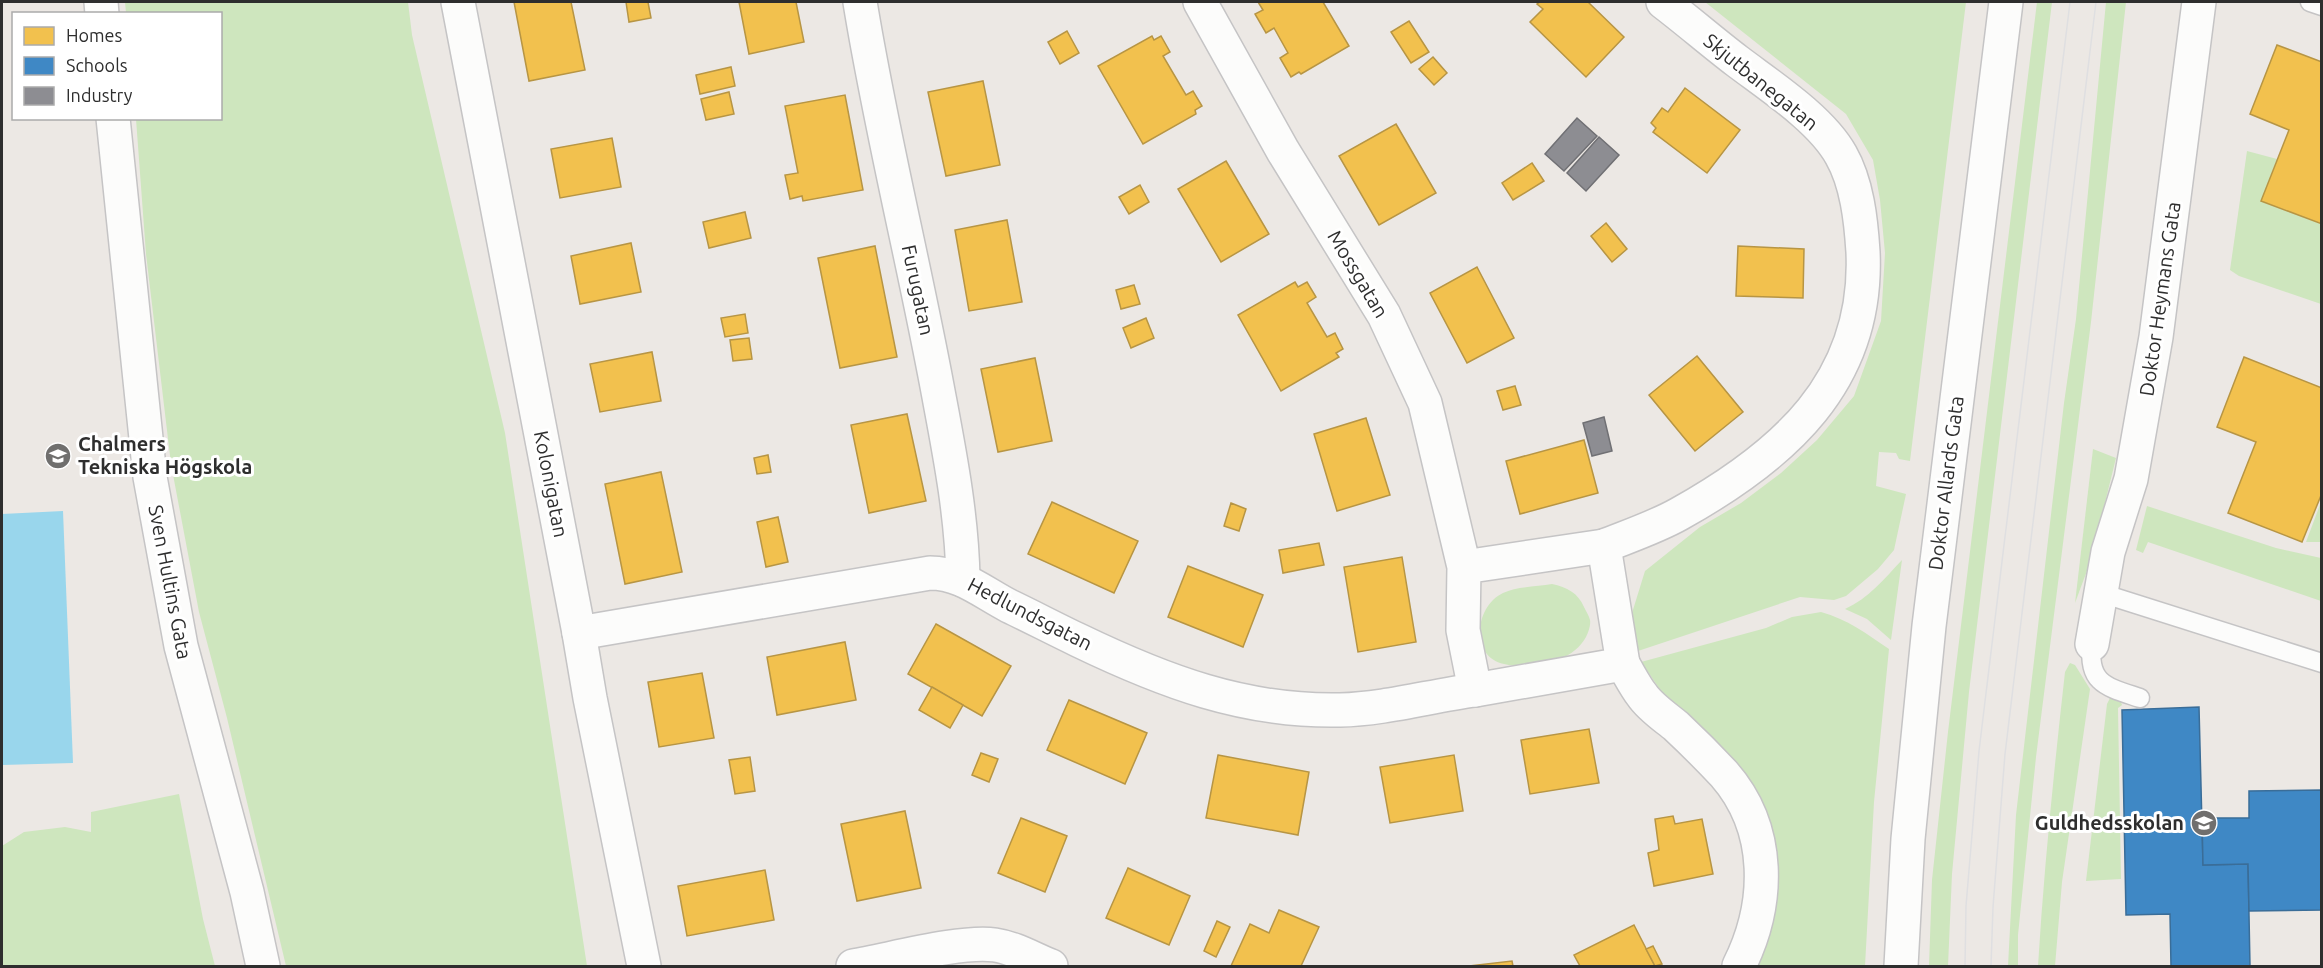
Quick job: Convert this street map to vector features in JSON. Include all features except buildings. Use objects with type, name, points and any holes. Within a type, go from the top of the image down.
[{"type":"street","name":"Kolonigatan","points":[[458,2],[590,699],[644,966]]},
{"type":"street","name":"Furugatan","points":[[860,2],[873,78],[925,325],[952,469],[963,544],[963,580]]},
{"type":"street","name":"Mossgatan","points":[[1200,2],[1283,151],[1384,315],[1425,403],[1464,567],[1463,630],[1475,690]]},
{"type":"street","name":"Skjutbanegatan","points":[[1464,567],[1604,546],[1678,515],[1768,457],[1808,417],[1824,396],[1849,345],[1863,280],[1861,224],[1853,185],[1841,155],[1825,134],[1792,103],[1663,2]]},
{"type":"street","name":"Doktor Allards Gata","points":[[1901,966],[1907,849],[1929,626],[2006,2]]},
{"type":"street","name":"Doktor Heymans Gata","points":[[2092,644],[2108,552],[2131,479],[2154,348],[2199,2]]},
{"type":"street","name":"Sven Hultins Gata","points":[[112,120],[150,477],[181,646],[247,892],[263,966]]},
{"type":"street","points":[[1604,546],[1623,664],[1643,697],[1725,775],[1741,798],[1758,834],[1762,868],[1759,908],[1750,946],[1739,966]]},
{"type":"street","name":"Hedlundsgatan","points":[[579,633],[930,573],[945,573],[963,580],[1049,627],[1185,687],[1218,696],[1303,709],[1341,710],[1374,707],[1623,664]]},
{"type":"street","points":[[853,966],[948,948],[993,945],[1010,949],[1052,966]]},
{"type":"lane","points":[[2310,2],[2322,6]]},
{"type":"lane","points":[[2101,593],[2322,663]]},
{"type":"lane","points":[[2092,644],[2090,662],[2099,680],[2110,688],[2140,698]]},
{"type":"green space","points":[[125,2],[408,2],[412,35],[505,433],[587,966],[286,966],[227,718],[199,612],[171,464],[146,254],[136,120],[222,120],[222,12],[126,12]]},
{"type":"green space","points":[[1705,2],[1966,2],[1910,461],[1899,459],[1896,453],[1879,452],[1876,486],[1906,494],[1894,550],[1878,569],[1846,596],[1834,600],[1800,597],[1638,651],[1632,613],[1645,571],[1700,527],[1741,503],[1781,473],[1817,440],[1854,396],[1881,321],[1885,253],[1880,200],[1873,160],[1846,114]]},
{"type":"green space","points":[[2037,2],[2052,2],[1969,692],[1952,874],[1948,966],[1929,966],[1932,880],[1948,732]]},
{"type":"green space","points":[[2106,2],[2126,2],[2091,322],[2036,757],[2018,935],[2018,966],[2008,966],[2016,815],[2064,403],[2076,319]]},
{"type":"green space","points":[[2247,151],[2277,159],[2261,201],[2321,224],[2321,304],[2239,276],[2230,270]]},
{"type":"green space","points":[[2093,449],[2116,458],[2091,560],[2075,603]]},
{"type":"green space","points":[[2321,502],[2321,542],[2306,542]]},
{"type":"green space","points":[[2147,506],[2276,548],[2321,558],[2321,601],[2148,542],[2143,553],[2136,550]]},
{"type":"green space","points":[[1902,560],[1891,640],[1867,619],[1845,609],[1869,594]]},
{"type":"green space","points":[[1552,584],[1575,594],[1582,602],[1589,617],[1586,637],[1579,646],[1561,659],[1538,665],[1515,666],[1493,659],[1485,651],[1481,641],[1480,630],[1486,608],[1503,593]]},
{"type":"green space","points":[[1821,612],[1848,623],[1889,649],[1874,802],[1865,966],[1746,966],[1774,860],[1712,745],[1663,694],[1641,662],[1766,628],[1792,617]]},
{"type":"green space","points":[[2070,663],[2075,665],[2090,689],[2062,882],[2055,966],[2038,966],[2057,746],[2065,672]]},
{"type":"green space","points":[[2110,698],[2121,702],[2122,705],[2118,708],[2121,879],[2086,881],[2107,704]]},
{"type":"green space","points":[[179,794],[203,919],[215,966],[2,966],[2,846],[24,832],[65,827],[91,832],[91,812]]},
{"type":"water","points":[[63,511],[73,763],[2,765],[2,514]]},
{"type":"tram line","points":[[1965,966],[1966,906],[1979,751],[2070,2]]},
{"type":"tram line","points":[[1991,966],[1993,907],[2005,754],[2096,2]]},
{"type":"place","name":"Chalmers Tekniska Högskola","points":[[58,456]]},
{"type":"place","name":"Guldhedsskolan","points":[[2204,823]]}]
